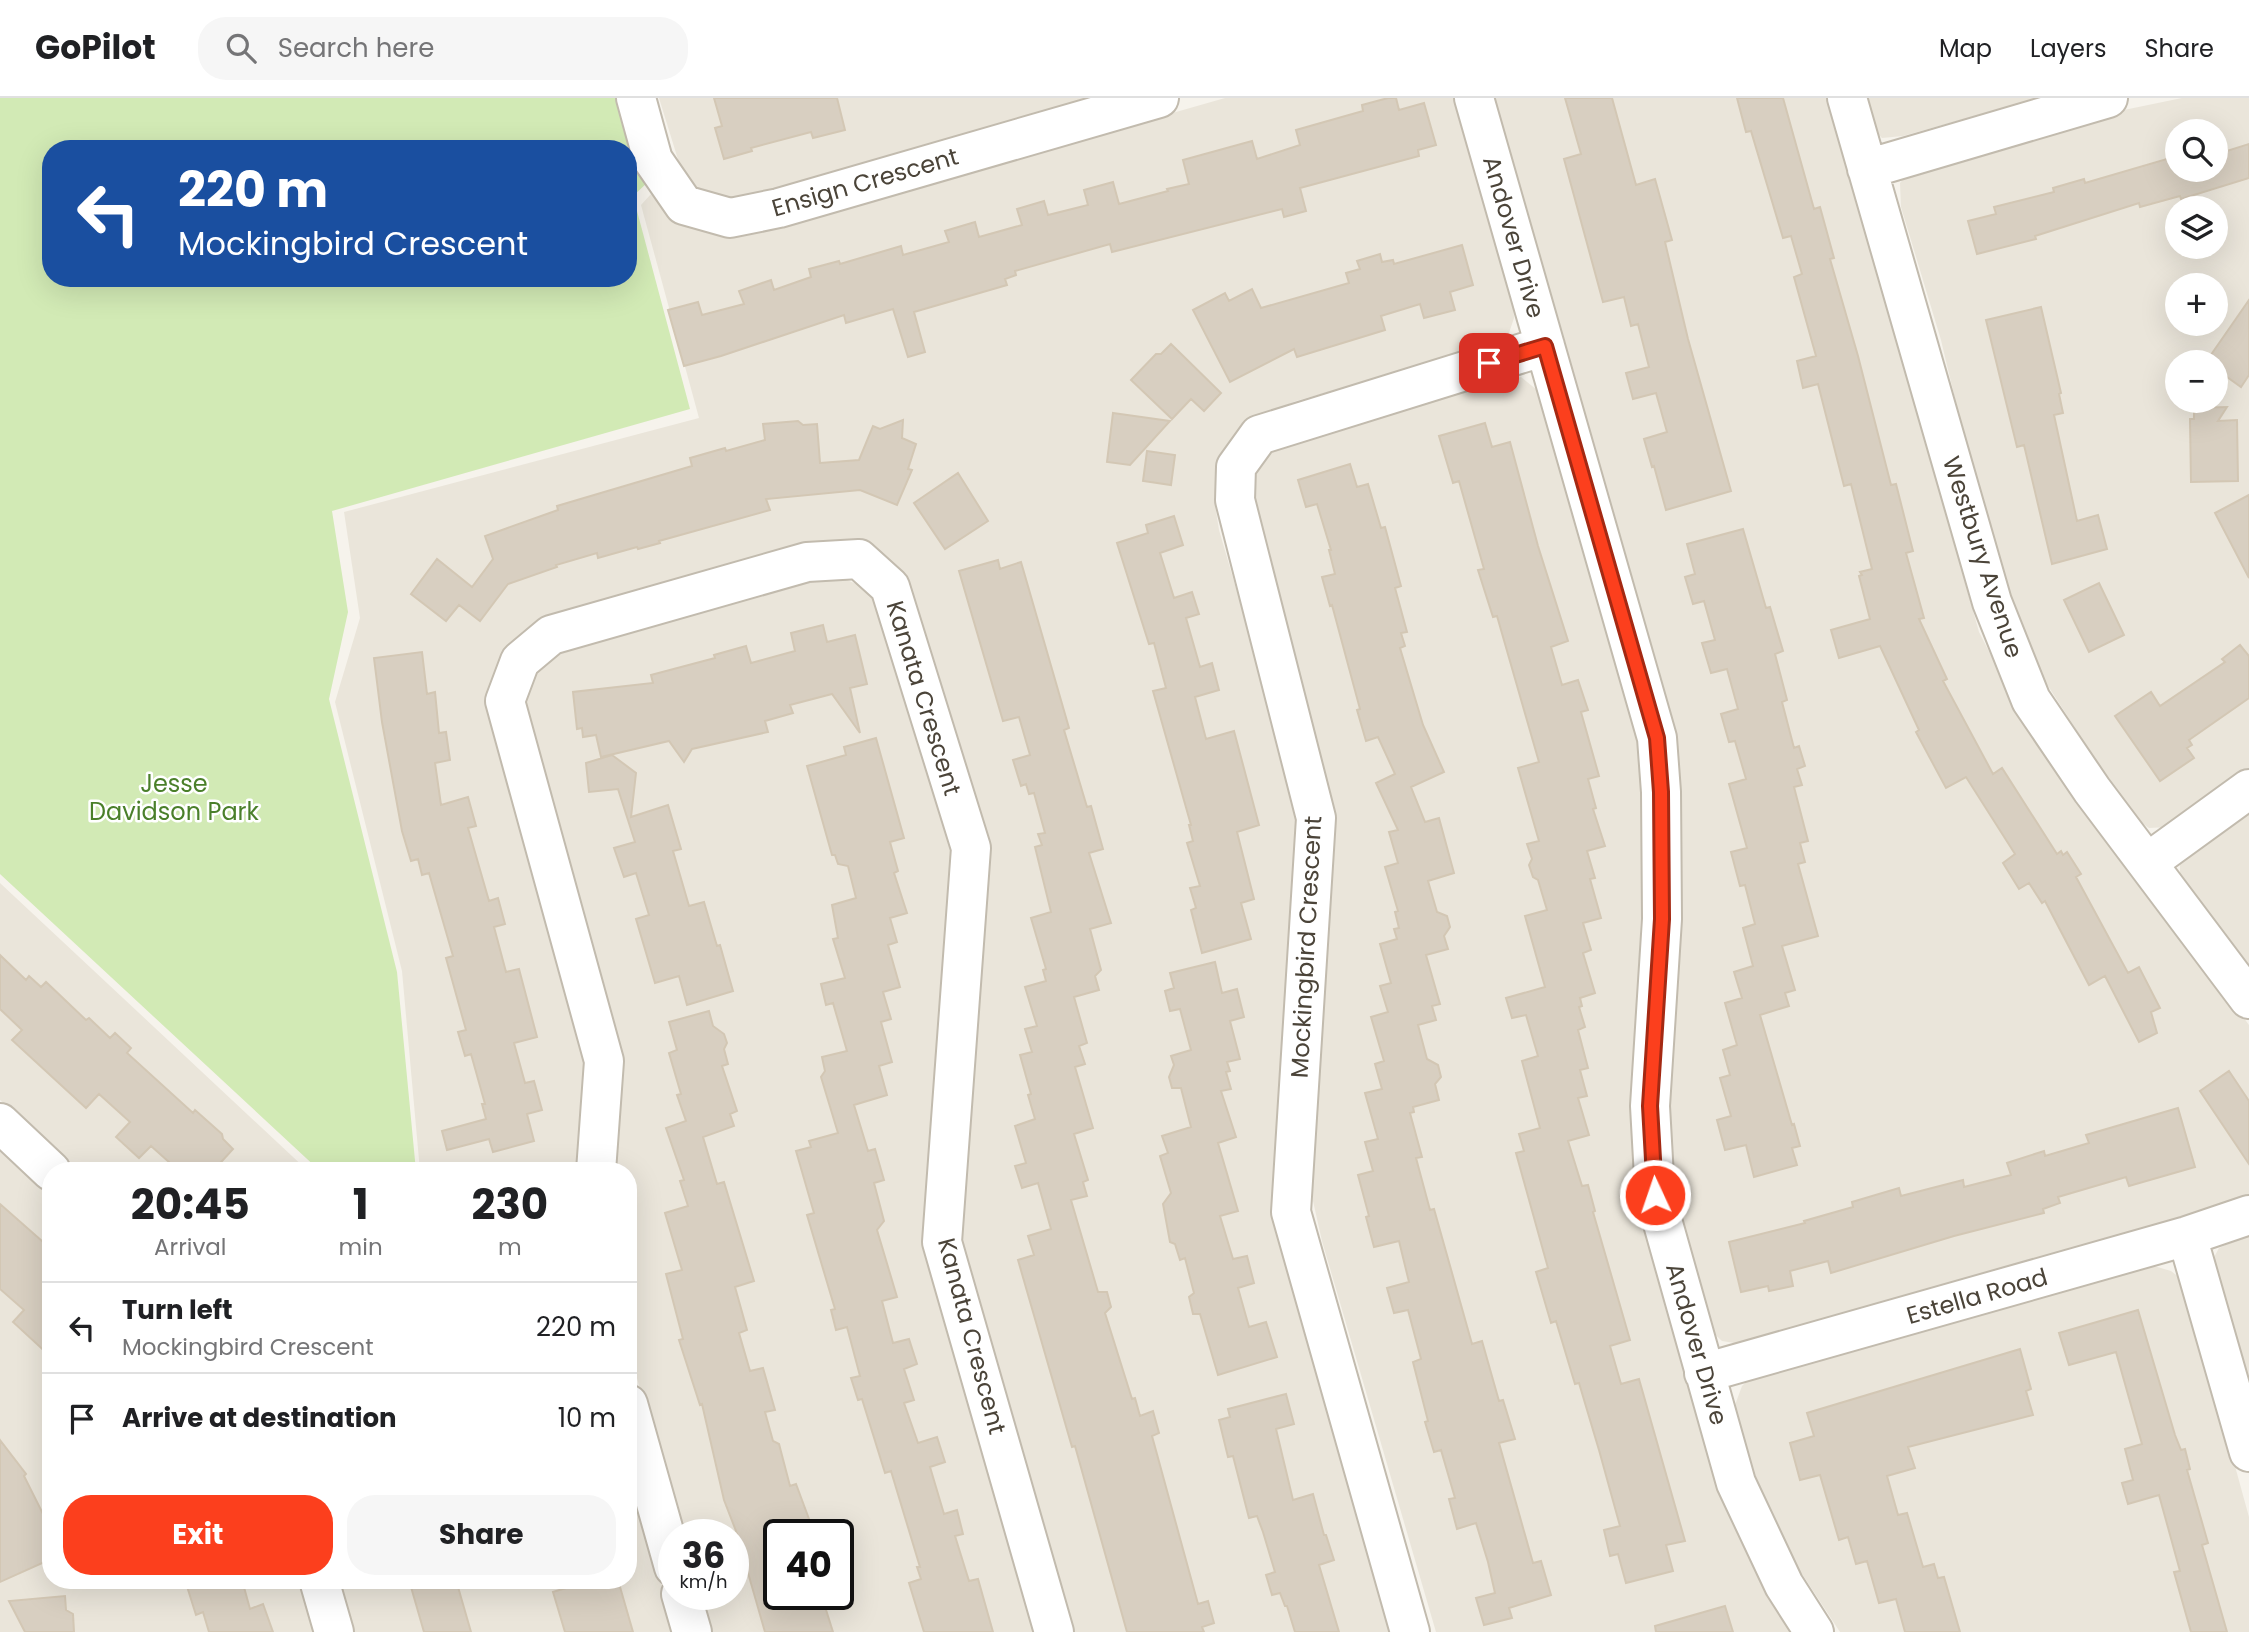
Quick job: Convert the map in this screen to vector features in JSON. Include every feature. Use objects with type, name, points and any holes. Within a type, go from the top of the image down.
[{"type":"street","name":"Ensign Crescent","points":[[636,98],[653,160],[684,205],[730,218],[792,204],[1159,98]]},
{"type":"street","name":"Andover Drive","points":[[1474,98],[1657,738],[1661,792],[1662,919],[1650,1106],[1655,1195],[1736,1483],[1784,1585],[1814,1632]]},
{"type":"street","name":"Westbury Avenue","points":[[1847,98],[1997,615],[2031,700],[2092,790],[2249,999]]},
{"type":"street","points":[[1867,169],[2108,98]]},
{"type":"street","name":"Mockingbird Crescent","points":[[1410,1632],[1291,1212],[1316,818],[1235,500],[1236,467],[1259,435],[1545,346]]},
{"type":"street","name":"Kanata Crescent","points":[[597,1162],[604,1061],[505,701],[520,661],[551,635],[807,562],[859,559],[890,587],[971,848],[942,1242],[1054,1632]]},
{"type":"street","points":[[2147,863],[2249,789]]},
{"type":"street","points":[[0,1123],[42,1163]]},
{"type":"street","name":"Estella Road","points":[[1704,1373],[2187,1236],[2249,1215]]},
{"type":"street","points":[[2187,1236],[2249,1452]]},
{"type":"street","points":[[637,1436],[660,1519]]},
{"type":"street","points":[[322,1589],[334,1632]]},
{"type":"street","points":[[686,1610],[692,1632]]},
{"type":"shaded area","points":[[659,98],[1103,98],[752,197],[714,201],[693,189],[680,166]]},
{"type":"shaded area","points":[[1225,98],[1456,98],[1513,294],[1514,318],[1508,336],[1492,346],[1296,401],[1248,421],[1229,442],[1220,465],[1214,498],[1219,530],[1281,742],[1300,834],[1277,1174],[1397,1632],[1074,1632],[966,1259],[959,1220],[981,940],[886,563],[511,648],[584,1040],[586,1125],[581,1162],[419,1162],[402,971],[335,702],[360,618],[344,512],[699,418],[641,205],[651,194],[673,218],[696,229],[725,236],[759,231]]},
{"type":"shaded area","points":[[1494,98],[1829,98],[1979,632],[2022,716],[2249,1025],[2249,1199],[1747,1345],[1722,1341],[1706,1326],[1675,1219],[1665,1081],[1681,899],[1682,813],[1676,750],[1662,681]]},
{"type":"shaded area","points":[[1863,98],[2039,98],[1903,136],[1882,138],[1871,127]]},
{"type":"shaded area","points":[[2182,98],[2249,98],[2249,770],[2169,827],[2149,828],[2131,815],[2032,661],[1993,559],[1941,340],[1901,207],[1900,183],[1910,171],[2090,117]]},
{"type":"shaded area","points":[[1521,377],[1542,394],[1626,684],[1639,751],[1644,809],[1635,1043],[1743,1537],[1791,1632],[1436,1632],[1322,1241],[1313,1201],[1311,1166],[1333,851],[1250,487],[1259,464],[1274,446],[1318,430],[1505,379]]},
{"type":"shaded area","points":[[838,576],[863,587],[885,610],[945,812],[953,871],[929,1178],[1040,1632],[709,1632],[703,1610],[749,1610],[749,1519],[677,1519],[637,1378],[637,1162],[612,1162],[524,699],[533,672],[557,652],[810,581]]},
{"type":"shaded area","points":[[2249,806],[2249,972],[2180,876],[2180,857]]},
{"type":"shaded area","points":[[0,883],[298,1162],[66,1162],[0,1100]]},
{"type":"shaded area","points":[[0,1140],[42,1178],[42,1589],[307,1589],[320,1632],[0,1632]]},
{"type":"shaded area","points":[[2249,1234],[2249,1401],[2212,1261],[2219,1248]]},
{"type":"shaded area","points":[[2154,1266],[2171,1271],[2184,1281],[2249,1517],[2249,1632],[1840,1632],[1787,1551],[1756,1489],[1735,1405],[1742,1386],[1753,1375]]},
{"type":"shaded area","points":[[637,1492],[658,1565],[658,1610],[671,1610],[677,1632],[350,1632],[338,1589],[637,1589]]},
{"type":"green space","name":"Jesse Davidson Park","points":[[0,98],[622,98],[634,140],[42,140],[42,287],[637,287],[637,211],[690,409],[332,511],[348,612],[329,699],[397,972],[415,1162],[310,1162],[0,874]]},
{"type":"green space","name":"Jesse Davidson Park","points":[[637,149],[647,183],[637,192]]},
{"type":"building","points":[[714,98],[837,98],[845,130],[813,138],[811,132],[751,148],[752,151],[724,159],[715,128],[722,126]]},
{"type":"building","points":[[1396,98],[1399,110],[1424,103],[1436,145],[1418,150],[1419,156],[1300,188],[1306,211],[1284,217],[1282,209],[1112,252],[1110,244],[1015,271],[1016,275],[1005,279],[1007,285],[914,312],[925,352],[908,357],[893,309],[846,323],[844,315],[684,366],[668,310],[698,302],[702,315],[744,304],[739,291],[771,280],[774,290],[811,277],[809,269],[839,261],[840,264],[901,246],[903,255],[949,242],[945,231],[975,222],[979,237],[1022,225],[1017,209],[1044,201],[1048,215],[1088,205],[1084,190],[1113,182],[1119,204],[1168,191],[1167,189],[1189,184],[1183,160],[1252,141],[1257,159],[1300,145],[1296,130],[1363,111],[1362,105]]},
{"type":"building","points":[[1565,98],[1612,98],[1636,185],[1655,179],[1672,240],[1665,242],[1688,339],[1731,491],[1666,510],[1644,439],[1667,432],[1656,393],[1633,399],[1626,373],[1649,367],[1638,324],[1631,326],[1624,297],[1603,302],[1564,159],[1581,154]]},
{"type":"building","points":[[1737,98],[1783,98],[1814,209],[1820,207],[1834,258],[1830,259],[1891,485],[1896,484],[1913,551],[1906,553],[1924,618],[1919,619],[1947,679],[1943,681],[1993,774],[2002,768],[2057,854],[2061,851],[2063,855],[2067,852],[2081,874],[2076,877],[2128,973],[2139,967],[2160,1008],[2151,1012],[2157,1033],[2139,1042],[2105,976],[2089,985],[2045,901],[2042,903],[2029,883],[2019,889],[2003,863],[2015,854],[1966,777],[1946,788],[1916,732],[1919,730],[1880,646],[1839,658],[1831,630],[1870,619],[1859,576],[1862,575],[1860,572],[1872,569],[1851,484],[1844,486],[1818,384],[1803,388],[1797,361],[1816,356],[1794,277],[1802,274],[1791,236],[1783,238],[1751,131],[1746,132]]},
{"type":"building","points":[[2249,144],[2249,178],[2191,196],[2165,196],[2165,200],[2140,207],[2139,203],[2035,236],[2036,239],[1977,254],[1968,221],[1996,214],[1994,207],[2054,192],[2053,188],[2084,179],[2085,183],[2165,160],[2165,182],[2228,182],[2228,151]]},
{"type":"building","points":[[1462,245],[1473,285],[1450,292],[1455,310],[1424,318],[1420,304],[1381,316],[1385,330],[1297,357],[1294,349],[1230,382],[1193,310],[1225,293],[1229,301],[1252,289],[1261,308],[1349,283],[1346,273],[1360,269],[1357,261],[1380,254],[1382,262],[1393,260],[1394,264]]},
{"type":"building","points":[[2249,300],[2249,375],[2241,387],[2228,378],[2228,350],[2214,350],[2224,336],[2228,336],[2228,330]]},
{"type":"building","points":[[2041,307],[2061,393],[2063,413],[2054,415],[2077,521],[2098,515],[2107,549],[2052,564],[2024,445],[2017,447],[1986,320]]},
{"type":"building","points":[[1171,344],[1221,393],[1204,411],[1191,399],[1172,419],[1131,380],[1156,354],[1161,354]]},
{"type":"building","points":[[1113,413],[1170,421],[1130,465],[1107,462]]},
{"type":"building","points":[[2194,413],[2223,413],[2218,421],[2237,420],[2238,481],[2191,482],[2190,419],[2194,419]]},
{"type":"building","points":[[903,420],[902,438],[916,444],[908,469],[912,470],[897,505],[860,490],[766,499],[770,510],[638,549],[637,547],[598,558],[597,553],[556,565],[557,567],[508,584],[480,621],[459,605],[446,621],[411,594],[437,559],[472,587],[493,559],[485,536],[558,510],[557,506],[692,466],[690,458],[765,440],[763,424],[798,421],[803,425],[817,424],[820,463],[859,460],[873,426],[880,429]]},
{"type":"building","points":[[1485,423],[1492,447],[1510,442],[1538,546],[1568,641],[1551,647],[1562,685],[1578,680],[1588,710],[1581,712],[1599,776],[1588,779],[1596,808],[1593,809],[1605,846],[1587,851],[1595,878],[1590,879],[1601,918],[1583,923],[1591,950],[1583,953],[1595,993],[1580,998],[1582,1006],[1579,1007],[1585,1027],[1578,1030],[1588,1068],[1580,1070],[1587,1096],[1578,1098],[1589,1135],[1568,1141],[1582,1186],[1588,1185],[1595,1211],[1593,1212],[1630,1340],[1610,1346],[1621,1384],[1639,1379],[1685,1541],[1666,1545],[1673,1571],[1626,1583],[1618,1554],[1610,1556],[1604,1530],[1620,1526],[1599,1450],[1579,1383],[1575,1384],[1556,1321],[1551,1323],[1536,1272],[1548,1268],[1516,1153],[1524,1151],[1519,1134],[1540,1128],[1522,1061],[1538,1056],[1526,1015],[1512,1018],[1506,998],[1545,987],[1525,916],[1547,910],[1538,880],[1533,877],[1529,865],[1532,859],[1527,844],[1539,841],[1518,768],[1539,762],[1497,616],[1493,617],[1478,570],[1484,569],[1459,481],[1453,483],[1439,436]]},
{"type":"building","points":[[1147,451],[1175,455],[1171,485],[1143,481]]},
{"type":"building","points":[[1350,464],[1357,487],[1368,484],[1381,528],[1385,527],[1401,586],[1395,588],[1407,632],[1401,633],[1405,646],[1400,648],[1423,725],[1444,772],[1411,787],[1425,822],[1439,818],[1454,873],[1428,881],[1437,912],[1447,916],[1450,927],[1444,936],[1448,949],[1426,955],[1440,1004],[1432,1006],[1436,1020],[1418,1025],[1427,1059],[1438,1065],[1441,1077],[1435,1084],[1439,1100],[1413,1107],[1414,1112],[1410,1113],[1422,1157],[1416,1158],[1430,1210],[1434,1209],[1472,1344],[1482,1341],[1499,1401],[1503,1400],[1515,1439],[1499,1443],[1533,1563],[1541,1561],[1551,1595],[1509,1608],[1512,1618],[1484,1625],[1476,1598],[1495,1593],[1488,1562],[1476,1523],[1457,1529],[1449,1499],[1455,1498],[1441,1450],[1434,1452],[1425,1422],[1428,1421],[1413,1362],[1421,1359],[1408,1310],[1394,1313],[1387,1288],[1409,1282],[1399,1241],[1374,1247],[1358,1175],[1373,1171],[1365,1142],[1378,1139],[1365,1093],[1382,1089],[1375,1064],[1384,1061],[1371,1017],[1388,1012],[1380,986],[1391,983],[1380,944],[1397,939],[1394,929],[1399,928],[1395,912],[1398,911],[1385,867],[1398,863],[1389,832],[1398,830],[1376,783],[1395,774],[1378,737],[1366,741],[1357,710],[1360,709],[1322,577],[1335,574],[1331,550],[1317,504],[1306,507],[1298,480]]},
{"type":"building","points":[[958,473],[988,521],[945,549],[914,503]]},
{"type":"building","points":[[2249,495],[2249,578],[2215,513]]},
{"type":"building","points":[[1174,516],[1183,545],[1160,553],[1174,598],[1192,592],[1199,614],[1186,618],[1200,667],[1212,663],[1219,690],[1195,697],[1206,739],[1234,731],[1259,825],[1237,832],[1254,899],[1241,903],[1251,939],[1202,953],[1191,910],[1196,908],[1190,888],[1200,886],[1187,843],[1193,841],[1191,825],[1153,691],[1166,688],[1154,643],[1149,644],[1117,543],[1148,533],[1146,525]]},
{"type":"building","points":[[1743,529],[1766,608],[1770,607],[1783,651],[1775,654],[1787,700],[1782,702],[1794,748],[1799,746],[1805,766],[1797,769],[1802,785],[1794,787],[1808,841],[1800,843],[1805,862],[1798,864],[1818,936],[1782,946],[1795,990],[1785,993],[1789,1006],[1760,1015],[1800,1146],[1792,1148],[1797,1165],[1754,1177],[1746,1145],[1725,1150],[1717,1120],[1731,1116],[1720,1078],[1730,1075],[1723,1050],[1737,1045],[1725,1003],[1742,998],[1734,972],[1753,966],[1743,928],[1755,924],[1745,885],[1740,886],[1731,852],[1747,848],[1729,784],[1746,779],[1735,741],[1729,742],[1721,714],[1738,709],[1727,669],[1711,673],[1702,643],[1715,640],[1704,601],[1693,604],[1685,577],[1695,574],[1687,544]]},
{"type":"building","points":[[998,560],[1000,569],[1021,562],[1069,728],[1064,730],[1087,807],[1091,806],[1103,849],[1089,853],[1111,923],[1090,929],[1101,970],[1095,976],[1099,990],[1074,997],[1087,1043],[1079,1046],[1085,1064],[1075,1067],[1093,1128],[1074,1134],[1088,1180],[1083,1182],[1087,1196],[1071,1200],[1098,1292],[1107,1292],[1111,1307],[1105,1313],[1132,1399],[1135,1398],[1140,1416],[1153,1411],[1159,1433],[1152,1436],[1198,1604],[1208,1601],[1214,1623],[1202,1627],[1204,1632],[1127,1632],[1075,1446],[1072,1447],[1018,1260],[1034,1255],[1028,1236],[1051,1229],[1038,1183],[1022,1188],[1015,1166],[1026,1163],[1015,1126],[1035,1119],[1020,1055],[1032,1052],[1025,1029],[1037,1026],[1025,987],[1046,981],[1043,970],[1046,969],[1031,918],[1051,912],[1035,847],[1042,845],[1038,834],[1045,833],[1034,793],[1029,794],[1026,784],[1021,786],[1013,760],[1030,755],[1019,717],[1003,721],[959,571]]},
{"type":"building","points":[[2099,583],[2124,635],[2089,652],[2064,600]]},
{"type":"building","points":[[823,625],[827,642],[855,635],[867,684],[850,688],[860,733],[832,694],[790,705],[793,713],[765,721],[768,732],[692,749],[684,762],[669,741],[601,757],[596,735],[583,737],[582,728],[577,729],[573,692],[653,683],[651,675],[715,658],[714,655],[746,646],[751,663],[795,651],[791,633]]},
{"type":"building","points":[[2240,645],[2249,656],[2249,698],[2189,740],[2192,745],[2187,748],[2194,758],[2160,781],[2115,716],[2151,692],[2160,706],[2225,662],[2222,659]]},
{"type":"building","points":[[422,652],[427,694],[435,692],[439,733],[446,732],[450,760],[435,763],[441,805],[468,797],[476,826],[468,828],[489,901],[498,898],[505,924],[494,927],[506,972],[519,969],[537,1037],[514,1043],[525,1083],[534,1081],[542,1110],[527,1114],[534,1141],[493,1152],[489,1139],[447,1150],[442,1131],[486,1119],[482,1104],[485,1104],[471,1054],[465,1056],[458,1032],[466,1030],[446,958],[453,956],[429,873],[422,875],[418,859],[411,861],[402,831],[382,722],[374,658]]},
{"type":"building","points":[[876,738],[904,838],[890,842],[898,871],[894,873],[907,913],[890,918],[897,942],[888,945],[900,987],[883,992],[891,1019],[881,1022],[892,1062],[879,1066],[887,1095],[854,1105],[868,1151],[875,1149],[884,1180],[874,1183],[884,1221],[877,1230],[897,1297],[882,1301],[893,1343],[909,1339],[917,1364],[904,1369],[914,1400],[904,1403],[918,1443],[937,1437],[945,1462],[930,1467],[944,1514],[957,1510],[963,1534],[955,1536],[969,1581],[978,1579],[993,1632],[924,1632],[909,1583],[921,1579],[917,1567],[920,1567],[891,1471],[885,1473],[862,1399],[858,1400],[851,1378],[860,1376],[847,1327],[836,1330],[831,1310],[835,1309],[807,1215],[814,1213],[796,1151],[811,1147],[809,1141],[838,1133],[821,1077],[825,1071],[822,1057],[847,1051],[833,1003],[826,1005],[821,984],[845,978],[833,939],[838,938],[832,905],[856,898],[848,866],[838,864],[835,855],[832,855],[807,766],[846,755],[844,747]]},
{"type":"building","points":[[612,755],[636,773],[631,817],[668,805],[681,849],[673,851],[689,906],[704,902],[733,991],[687,1005],[679,976],[655,983],[636,919],[649,915],[636,873],[624,877],[614,848],[635,842],[618,789],[589,792],[586,763]]},
{"type":"building","points":[[0,955],[26,980],[29,976],[41,987],[46,982],[86,1020],[89,1018],[110,1038],[115,1033],[131,1048],[127,1053],[193,1113],[195,1110],[222,1134],[223,1139],[233,1149],[221,1162],[169,1162],[151,1146],[139,1158],[116,1137],[130,1122],[99,1094],[86,1108],[12,1040],[22,1030],[0,1009]]},
{"type":"building","points":[[1215,962],[1222,993],[1237,989],[1244,1017],[1230,1021],[1240,1059],[1227,1062],[1230,1071],[1226,1072],[1231,1089],[1221,1091],[1236,1137],[1218,1143],[1238,1211],[1220,1216],[1233,1259],[1247,1256],[1254,1283],[1238,1288],[1249,1327],[1266,1322],[1277,1357],[1218,1375],[1200,1314],[1193,1314],[1189,1297],[1194,1293],[1185,1258],[1180,1260],[1175,1244],[1170,1242],[1163,1204],[1171,1193],[1160,1156],[1168,1153],[1162,1136],[1191,1127],[1181,1088],[1172,1088],[1169,1077],[1174,1065],[1171,1056],[1191,1050],[1180,1009],[1170,1011],[1165,991],[1174,988],[1170,973]]},
{"type":"building","points":[[709,1011],[713,1026],[724,1034],[727,1043],[724,1049],[728,1064],[722,1066],[737,1111],[730,1114],[734,1126],[703,1137],[717,1184],[724,1182],[754,1281],[735,1287],[747,1330],[739,1333],[750,1371],[763,1368],[775,1410],[765,1412],[773,1441],[779,1444],[790,1486],[796,1484],[809,1519],[763,1519],[763,1610],[826,1610],[833,1632],[765,1632],[749,1576],[749,1519],[731,1519],[724,1500],[702,1404],[700,1405],[679,1340],[683,1339],[666,1274],[682,1270],[665,1213],[688,1206],[680,1181],[684,1180],[666,1128],[686,1121],[677,1095],[681,1094],[669,1053],[677,1050],[669,1022]]},
{"type":"building","points":[[2229,1071],[2249,1101],[2249,1164],[2200,1091]]},
{"type":"building","points":[[2178,1108],[2195,1167],[2129,1186],[2126,1177],[2058,1197],[2060,1203],[2043,1209],[2044,1213],[1954,1236],[1831,1273],[1828,1261],[1790,1271],[1793,1286],[1769,1291],[1768,1286],[1741,1292],[1729,1242],[1805,1223],[1804,1221],[1853,1207],[1852,1202],[1899,1188],[1901,1196],[1963,1180],[1964,1187],[2011,1175],[2007,1163],[2044,1151],[2045,1156],[2089,1143],[2086,1135]]},
{"type":"building","points":[[0,1204],[42,1241],[42,1349],[13,1322],[24,1310],[0,1289]]},
{"type":"building","points":[[2138,1310],[2175,1435],[2181,1450],[2185,1449],[2190,1469],[2187,1470],[2208,1543],[2202,1545],[2227,1632],[2191,1632],[2174,1572],[2180,1571],[2159,1495],[2128,1504],[2122,1483],[2133,1480],[2125,1449],[2142,1444],[2116,1352],[2069,1365],[2059,1333]]},
{"type":"building","points":[[2020,1349],[2031,1389],[2026,1391],[2033,1415],[1908,1447],[1915,1468],[1887,1476],[1898,1515],[1907,1513],[1923,1567],[1934,1564],[1938,1578],[1944,1577],[1960,1632],[1905,1632],[1896,1599],[1879,1603],[1867,1561],[1856,1564],[1848,1537],[1839,1540],[1820,1475],[1800,1480],[1790,1443],[1814,1436],[1807,1413]]},
{"type":"building","points":[[1286,1394],[1294,1424],[1276,1429],[1293,1500],[1313,1494],[1334,1560],[1319,1565],[1339,1632],[1295,1632],[1280,1593],[1272,1595],[1266,1575],[1275,1572],[1263,1532],[1257,1516],[1249,1518],[1233,1456],[1228,1457],[1219,1420],[1230,1417],[1228,1409]]},
{"type":"building","points":[[0,1440],[26,1474],[24,1476],[42,1512],[42,1563],[0,1582]]},
{"type":"building","points":[[188,1589],[244,1589],[250,1609],[263,1604],[273,1632],[209,1632],[203,1612],[196,1615]]},
{"type":"building","points":[[412,1589],[459,1589],[471,1632],[424,1632]]},
{"type":"building","points":[[563,1589],[621,1589],[633,1632],[565,1632],[553,1592]]},
{"type":"building","points":[[65,1596],[66,1610],[73,1614],[74,1632],[25,1632],[9,1601]]},
{"type":"building","points":[[1725,1606],[1733,1632],[1656,1632],[1655,1626]]},
{"type":"route","points":[[1489,363],[1545,346],[1657,738],[1661,792],[1662,919],[1650,1106],[1655,1195]]}]
